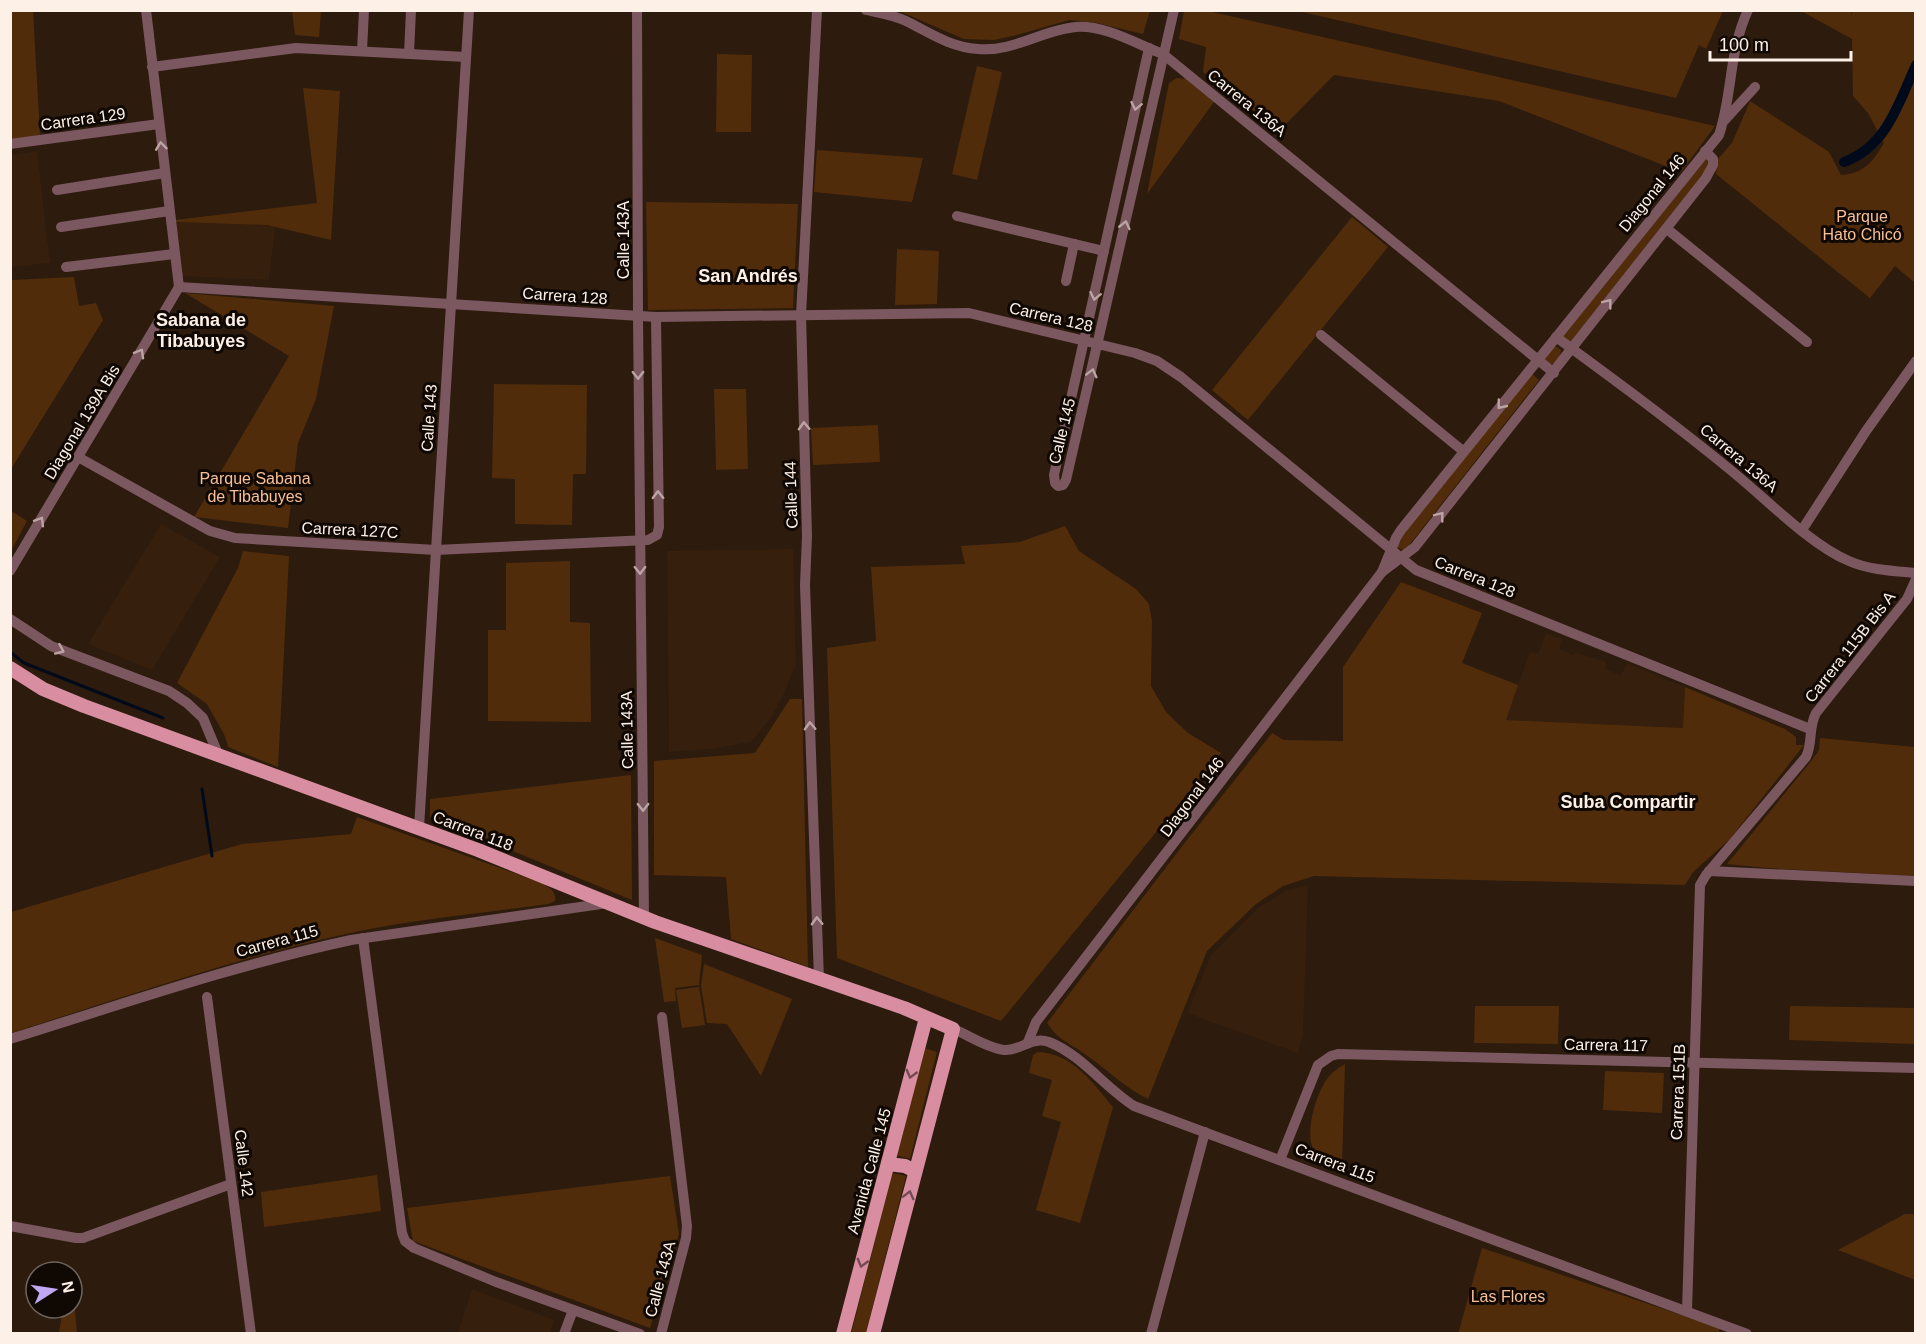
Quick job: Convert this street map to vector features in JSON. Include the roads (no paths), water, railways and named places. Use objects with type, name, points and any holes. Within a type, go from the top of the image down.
[{"type":"main road","name":"Carrera 118","points":[[10,668],[43,689],[84,706],[419,828],[644,918],[926,1018]]},
{"type":"main road","name":"Carrera 115","points":[[926,1018],[953,1029]]},
{"type":"main road","name":"Avenida Calle 145","points":[[843,1334],[926,1018]]},
{"type":"main road","points":[[873,1334],[953,1029]]},
{"type":"main road","points":[[888,1164],[905,1166],[915,1171]]},
{"type":"street","points":[[146,10],[178,287]]},
{"type":"street","points":[[362,51],[364,10]]},
{"type":"street","points":[[409,54],[411,10]]},
{"type":"street","name":"Calle 143","points":[[419,828],[469,10]]},
{"type":"street","name":"Calle 143A","points":[[638,10],[638,316],[644,918]]},
{"type":"street","name":"Calle 144","points":[[817,10],[801,315],[807,536],[805,585],[819,979]]},
{"type":"street","name":"Carrera 136A","points":[[866,10],[897,18],[949,43],[975,49],[1005,48],[1076,27],[1100,29],[1163,54],[1554,373]]},
{"type":"street","name":"Calle 145","points":[[1149,48],[1054,475],[1058,486],[1066,480],[1174,10]]},
{"type":"street","points":[[1705,151],[1719,135],[1723,122],[1735,47],[1748,10]]},
{"type":"street","points":[[152,67],[296,48],[466,57]]},
{"type":"street","points":[[1723,122],[1755,87]]},
{"type":"street","name":"Carrera 129","points":[[10,144],[159,124]]},
{"type":"street","name":"Diagonal 146","points":[[1028,1042],[1036,1022],[1382,572],[1415,547],[1710,173],[1713,159],[1705,151],[1401,530],[1390,549],[1382,572]]},
{"type":"street","points":[[57,190],[165,173]]},
{"type":"street","points":[[62,227],[169,211]]},
{"type":"street","points":[[957,216],[1104,251]]},
{"type":"street","points":[[1666,229],[1806,342]]},
{"type":"street","points":[[1066,281],[1074,244]]},
{"type":"street","points":[[66,267],[174,254]]},
{"type":"street","name":"Carrera 128","points":[[178,287],[656,317],[969,314],[1085,340],[1148,357],[1167,367],[1242,425],[1416,570],[1810,729]]},
{"type":"street","name":"Diagonal 139A Bis","points":[[10,571],[178,287]]},
{"type":"street","points":[[640,541],[653,538],[657,535],[659,527],[656,317]]},
{"type":"street","points":[[1321,335],[1463,451]]},
{"type":"street","name":"Carrera 136A","points":[[1556,337],[1673,423],[1802,530],[1848,561],[1867,567],[1916,573]]},
{"type":"street","points":[[1802,530],[1866,431],[1916,361]]},
{"type":"street","name":"Carrera 127C","points":[[78,457],[210,531],[235,538],[436,550],[640,541]]},
{"type":"street","name":"Carrera 115B Bis A","points":[[1707,873],[1806,757],[1811,745],[1810,729],[1816,713],[1907,599],[1916,579]]},
{"type":"street","points":[[10,619],[51,646],[169,691],[203,718],[218,754]]},
{"type":"street","points":[[1707,873],[1916,881]]},
{"type":"street","name":"Carrera 151B","points":[[1687,1311],[1698,895],[1700,885],[1707,873]]},
{"type":"street","points":[[560,909],[567,898],[564,885]]},
{"type":"street","name":"Carrera 115","points":[[10,1039],[246,966],[323,946],[363,938],[609,903]]},
{"type":"street","points":[[363,938],[402,1233],[405,1241],[414,1248],[496,1282],[640,1334]]},
{"type":"street","name":"Calle 142","points":[[207,997],[251,1334]]},
{"type":"street","name":"Calle 143A","points":[[662,1017],[687,1226],[662,1334]]},
{"type":"street","name":"Carrera 115","points":[[953,1029],[1004,1050],[1019,1048],[1028,1042],[1046,1041],[1080,1062],[1118,1096],[1134,1106],[1687,1311],[1724,1330],[1747,1334]]},
{"type":"street","name":"Carrera 117","points":[[1280,1160],[1314,1073],[1318,1065],[1331,1056],[1355,1054],[1916,1068]]},
{"type":"street","points":[[1150,1334],[1205,1132]]},
{"type":"street","points":[[10,1226],[83,1238],[231,1184]]},
{"type":"street","points":[[564,1334],[573,1310]]},
{"type":"waterway","points":[[1844,162],[1859,155],[1881,135],[1897,109],[1916,65]]},
{"type":"waterway","points":[[10,652],[24,663],[163,718]]},
{"type":"waterway","points":[[202,789],[212,856]]},
{"type":"district","name":"San Andrés","points":[[748,276]]},
{"type":"district","name":"Sabana de Tibabuyes","points":[[201,330]]},
{"type":"district","name":"Suba Compartir","points":[[1628,802]]},
{"type":"park label","name":"Parque Hato Chicó","points":[[1862,225]]},
{"type":"park label","name":"Parque Sabana de Tibabuyes","points":[[255,487]]},
{"type":"park label","name":"Las Flores","points":[[1508,1296]]}]
